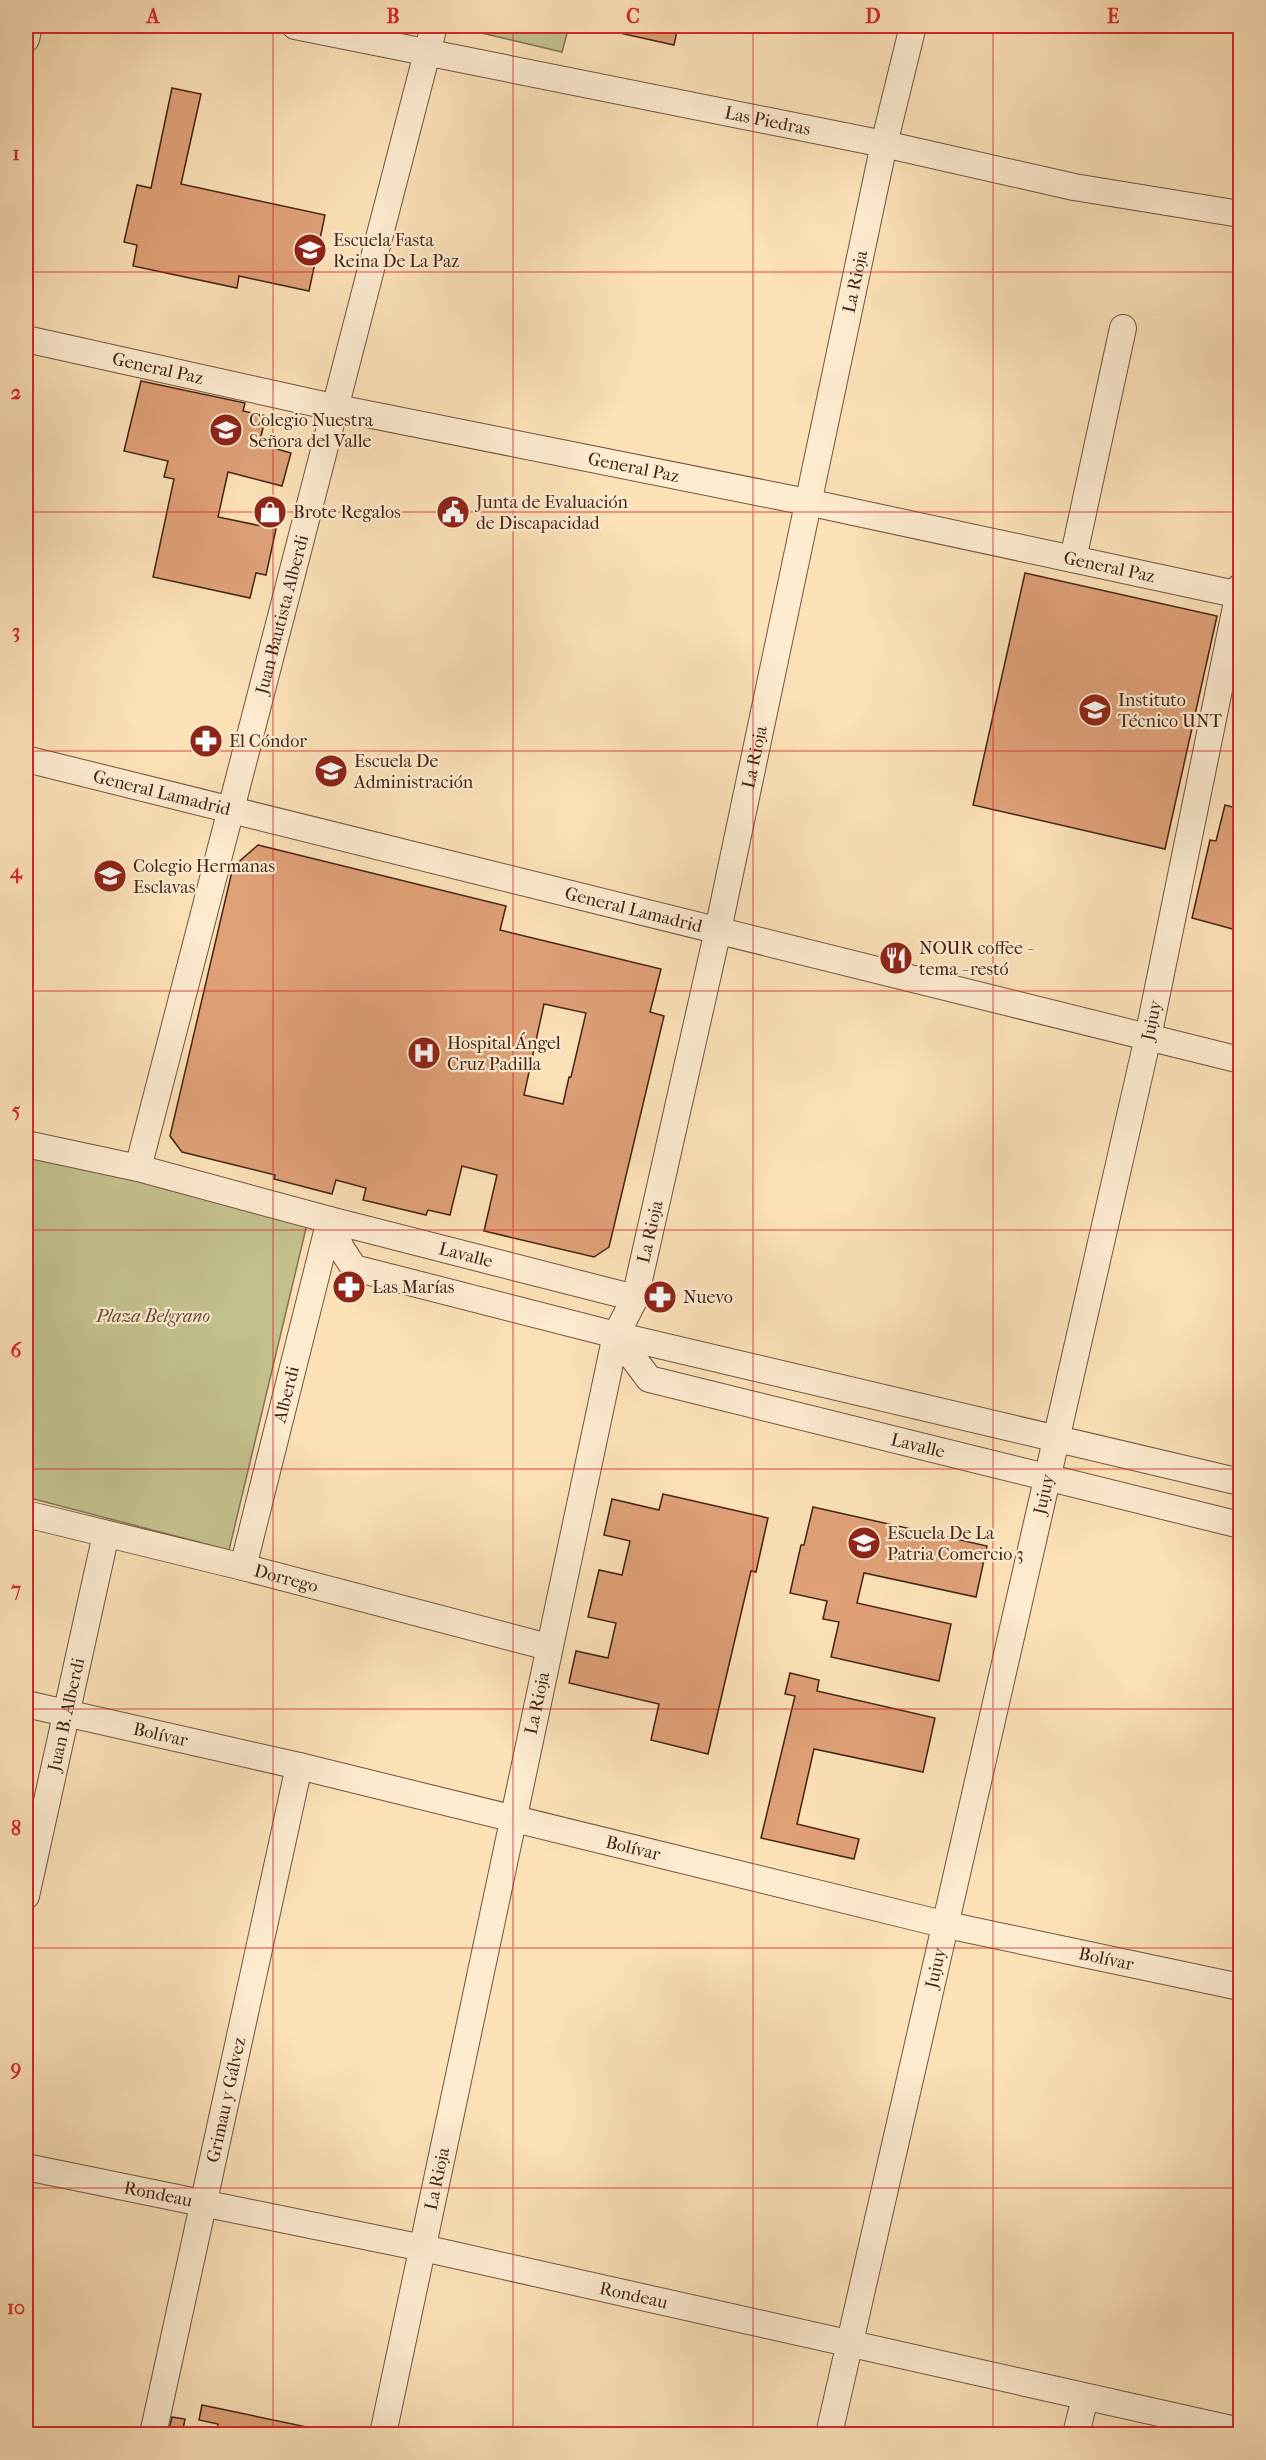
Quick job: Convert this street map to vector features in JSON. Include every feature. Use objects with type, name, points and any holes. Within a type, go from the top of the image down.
[{"type":"street","points":[[26,39],[29,26]]},
{"type":"street","name":"Las Piedras","points":[[295,26],[884,144],[1074,187],[1240,214]]},
{"type":"street","name":"Juan Bautista Alberdi","points":[[138,1168],[229,811],[337,408],[434,26]]},
{"type":"street","name":"La Rioja","points":[[384,2434],[548,1647],[616,1335],[635,1298],[718,930],[884,144],[913,26]]},
{"type":"street","points":[[1073,559],[1123,328]]},
{"type":"street","name":"General Paz","points":[[26,339],[337,408],[1240,592]]},
{"type":"street","name":"Jujuy","points":[[829,2434],[1148,1037],[1240,592]]},
{"type":"street","name":"General Lamadrid","points":[[26,759],[1240,1060]]},
{"type":"street","name":"Lavalle","points":[[26,1144],[138,1168],[635,1298]]},
{"type":"street","points":[[330,1220],[341,1248],[354,1268],[616,1335],[1240,1482]]},
{"type":"street","name":"Alberdi","points":[[243,1567],[330,1220]]},
{"type":"street","name":"Lavalle","points":[[616,1335],[650,1379],[1240,1525]]},
{"type":"street","name":"Dorrego","points":[[26,1514],[243,1567],[548,1647]]},
{"type":"street","name":"Juan B. Alberdi","points":[[26,1896],[106,1534]]},
{"type":"street","name":"Bolívar","points":[[26,1704],[299,1766],[947,1925],[1240,1987]]},
{"type":"street","name":"Grimau y Gálvez","points":[[153,2434],[299,1766]]},
{"type":"street","name":"Rondeau","points":[[26,2167],[423,2248],[850,2346],[1240,2431]]},
{"type":"street","points":[[1076,2434],[1085,2398]]},
{"type":"green space","points":[[465,26],[569,26],[562,52],[469,30]]},
{"type":"green space","name":"Plaza Belgrano","points":[[26,1151],[308,1220],[229,1550],[26,1497]]},
{"type":"building","points":[[616,26],[678,26],[674,45],[615,32]]},
{"type":"building","points":[[172,88],[201,94],[181,184],[325,215],[309,291],[239,276],[237,288],[133,266],[137,245],[124,242],[137,185],[151,188]]},
{"type":"building","points":[[141,381],[245,403],[243,411],[266,416],[259,444],[291,453],[282,486],[228,472],[218,517],[276,529],[266,575],[256,573],[250,598],[153,577],[174,479],[164,477],[168,461],[124,451]]},
{"type":"building","name":"Instituto Técnico UNT","points":[[1025,573],[1217,616],[1165,849],[973,805]]},
{"type":"building","points":[[1225,805],[1240,809],[1240,931],[1192,918],[1210,840],[1216,841]]},
{"type":"building","name":"Hospital Ángel Cruz Padilla","points":[[258,845],[506,906],[500,930],[661,969],[650,1012],[664,1016],[609,1247],[594,1257],[484,1231],[497,1175],[462,1166],[450,1215],[428,1210],[426,1215],[363,1200],[366,1188],[336,1180],[332,1194],[274,1179],[275,1175],[182,1152],[170,1136],[233,867]],"holes":[[[544,1004],[586,1013],[563,1104],[524,1095]]]},
{"type":"building","points":[[663,1494],[768,1518],[756,1572],[751,1571],[708,1754],[651,1740],[659,1704],[569,1683],[576,1651],[608,1658],[616,1623],[588,1617],[599,1570],[622,1575],[630,1541],[604,1535],[612,1499],[659,1510]]},
{"type":"building","points":[[813,1507],[987,1546],[976,1597],[864,1573],[857,1603],[951,1624],[939,1681],[831,1657],[839,1622],[823,1619],[827,1601],[790,1593]]},
{"type":"building","points":[[790,1673],[819,1680],[817,1691],[935,1718],[923,1772],[814,1749],[797,1824],[859,1839],[854,1859],[761,1838],[795,1696],[785,1694]]},
{"type":"building","points":[[202,2405],[307,2427],[306,2434],[216,2434],[218,2424],[199,2420]]},
{"type":"building","points":[[172,2417],[185,2419],[182,2434],[168,2434]]},
{"type":"place","name":"Escuela Fasta Reina De La Paz","points":[[310,250]]},
{"type":"place","name":"Colegio Nuestra Señora del Valle","points":[[226,430]]},
{"type":"place","name":"Brote Regalos","points":[[270,512]]},
{"type":"place","name":"Junta de Evaluación de Discapacidad","points":[[453,512]]},
{"type":"place","name":"Instituto Técnico UNT","points":[[1095,710]]},
{"type":"place","name":"El Cóndor","points":[[206,741]]},
{"type":"place","name":"Escuela De Administración","points":[[331,771]]},
{"type":"place","name":"Colegio Hermanas Esclavas","points":[[110,876]]},
{"type":"place","name":"NOUR coffee - tema - restó","points":[[896,958]]},
{"type":"place","name":"Hospital Ángel Cruz Padilla","points":[[424,1053]]},
{"type":"place","name":"Las Marías","points":[[349,1287]]},
{"type":"place","name":"Nuevo","points":[[660,1297]]},
{"type":"place","name":"Escuela De La Patria Comercio 3","points":[[864,1543]]}]
